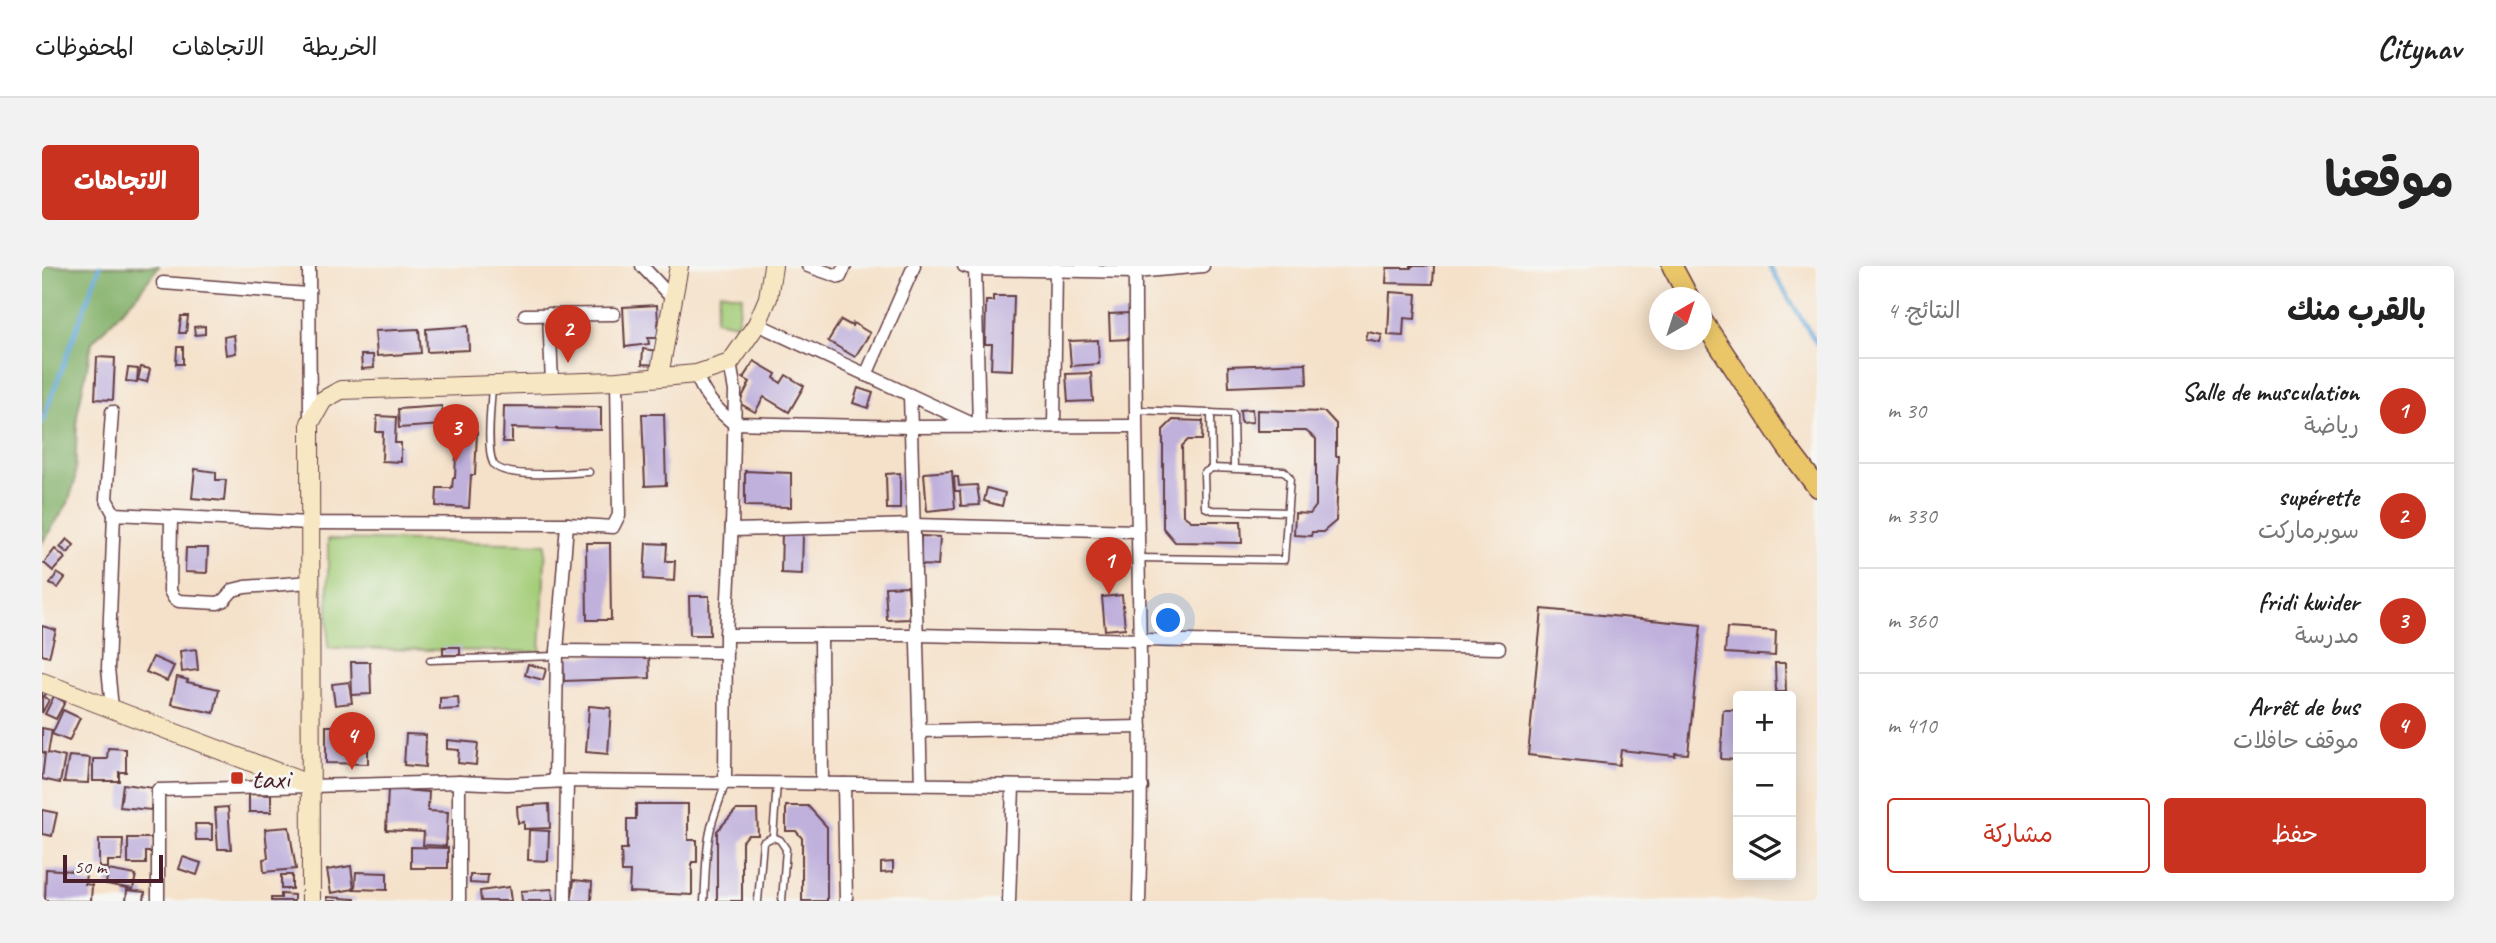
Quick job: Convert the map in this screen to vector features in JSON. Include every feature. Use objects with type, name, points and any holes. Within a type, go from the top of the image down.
[{"type":"main road","points":[[659,376],[679,266]]},
{"type":"main road","points":[[311,901],[310,423],[323,400],[341,390],[617,381],[696,374],[730,363],[757,324],[768,298],[773,266]]},
{"type":"main road","points":[[1672,266],[1683,287]]},
{"type":"main road","points":[[1712,335],[1817,487]]},
{"type":"main road","points":[[42,682],[311,785]]},
{"type":"street","points":[[309,266],[307,293],[310,423]]},
{"type":"street","points":[[642,266],[672,298]]},
{"type":"street","points":[[808,266],[840,276],[845,266]]},
{"type":"street","points":[[866,375],[914,266]]},
{"type":"street","points":[[978,426],[972,267],[1135,269],[1203,266]]},
{"type":"street","points":[[1055,426],[1056,268]]},
{"type":"street","points":[[1135,269],[1135,426],[1142,787],[1139,901]]},
{"type":"street","points":[[163,283],[307,293]]},
{"type":"street","points":[[549,314],[552,383]]},
{"type":"street","points":[[525,315],[614,314]]},
{"type":"street","points":[[757,324],[978,426]]},
{"type":"street","points":[[730,363],[735,391],[732,530],[914,525],[1137,531]]},
{"type":"street","points":[[696,374],[702,391],[712,405],[733,423],[911,427],[1135,426]]},
{"type":"street","points":[[114,514],[310,523],[567,524],[612,527],[619,515],[617,381]]},
{"type":"street","points":[[910,395],[921,785]]},
{"type":"street","points":[[112,412],[106,499],[114,514],[108,668],[112,708]]},
{"type":"street","points":[[171,517],[170,591],[179,601],[218,603],[225,600],[233,590],[245,587],[310,582]]},
{"type":"street","points":[[725,782],[726,635],[732,520]]},
{"type":"street","points":[[565,901],[557,653],[567,524]]},
{"type":"street","points":[[726,635],[917,635],[1499,648]]},
{"type":"street","points":[[821,635],[822,783]]},
{"type":"street","points":[[557,653],[726,652]]},
{"type":"street","points":[[919,731],[1141,727]]},
{"type":"street","points":[[158,901],[158,790],[561,781],[1142,787]]},
{"type":"street","points":[[459,782],[459,901]]},
{"type":"street","points":[[844,784],[846,901]]},
{"type":"street","points":[[1009,901],[1013,786]]},
{"type":"lane","points":[[492,385],[491,448],[492,461],[498,469],[517,474],[589,472]]},
{"type":"lane","points":[[1135,410],[1233,414],[1234,468]]},
{"type":"lane","points":[[1211,413],[1212,468]]},
{"type":"lane","points":[[1138,558],[1284,560],[1288,512],[1290,478],[1284,471],[1212,468],[1204,473],[1205,508],[1288,512]]},
{"type":"lane","points":[[430,660],[557,653]]},
{"type":"lane","points":[[704,901],[709,837],[725,782]]},
{"type":"lane","points":[[774,837],[777,783]]},
{"type":"lane","points":[[758,901],[760,853],[763,842],[774,837]]},
{"type":"lane","points":[[774,837],[786,849],[782,901]]},
{"type":"green space","points":[[42,266],[159,266],[136,296],[92,342],[77,416],[75,481],[68,503],[42,543]]},
{"type":"green space","points":[[720,292],[742,296],[737,324],[715,320]]},
{"type":"green space","points":[[328,539],[546,544],[540,652],[328,648]]},
{"type":"building","points":[[1434,266],[1433,284],[1386,283],[1387,268]]},
{"type":"building","points":[[1390,292],[1417,294],[1415,319],[1404,318],[1403,336],[1388,335]]},
{"type":"building","points":[[993,296],[1014,296],[1012,370],[991,369],[992,344],[985,344],[986,301],[993,301]]},
{"type":"building","points":[[657,305],[659,338],[648,338],[649,344],[625,347],[623,307]]},
{"type":"building","points":[[1129,313],[1129,339],[1110,340],[1109,314]]},
{"type":"building","points":[[573,315],[574,327],[579,327],[580,345],[554,347],[552,316]]},
{"type":"building","points":[[181,316],[188,316],[186,333],[179,333]]},
{"type":"building","points":[[841,320],[852,326],[853,323],[870,333],[855,357],[828,341]]},
{"type":"building","points":[[205,326],[205,334],[195,335],[194,327]]},
{"type":"building","points":[[468,326],[469,350],[427,352],[426,329]]},
{"type":"building","points":[[419,329],[421,353],[377,356],[375,331]]},
{"type":"building","points":[[1368,332],[1382,335],[1380,343],[1366,340]]},
{"type":"building","points":[[234,335],[236,353],[226,355],[224,337]]},
{"type":"building","points":[[1098,340],[1099,364],[1071,366],[1069,341]]},
{"type":"building","points":[[177,347],[183,347],[183,364],[176,364]]},
{"type":"building","points":[[643,349],[659,351],[658,365],[642,364]]},
{"type":"building","points":[[361,355],[373,355],[374,368],[362,369]]},
{"type":"building","points":[[97,357],[115,358],[113,400],[95,399]]},
{"type":"building","points":[[754,361],[776,374],[774,378],[781,383],[786,375],[804,386],[789,412],[764,397],[755,412],[739,403],[750,382],[743,378]]},
{"type":"building","points":[[1306,363],[1307,384],[1229,387],[1228,366]]},
{"type":"building","points":[[141,367],[150,369],[147,382],[138,380]]},
{"type":"building","points":[[128,368],[138,369],[137,382],[126,381]]},
{"type":"building","points":[[1091,373],[1093,401],[1068,402],[1066,374]]},
{"type":"building","points":[[858,388],[873,393],[868,408],[853,403]]},
{"type":"building","points":[[442,406],[443,425],[399,428],[398,409]]},
{"type":"building","points":[[504,406],[601,407],[601,430],[512,428],[512,442],[503,442]]},
{"type":"building","points":[[1252,409],[1253,422],[1241,423],[1240,410]]},
{"type":"building","points":[[1257,410],[1325,412],[1336,424],[1336,456],[1339,456],[1336,521],[1323,532],[1312,532],[1311,536],[1294,535],[1295,513],[1310,514],[1316,506],[1316,439],[1306,431],[1257,431]]},
{"type":"building","points":[[642,414],[664,414],[666,485],[645,486]]},
{"type":"building","points":[[377,416],[396,417],[395,443],[401,443],[401,462],[382,461],[383,432],[376,432]]},
{"type":"building","points":[[1173,420],[1203,421],[1202,440],[1188,440],[1182,446],[1183,515],[1191,521],[1241,521],[1242,543],[1175,542],[1163,528],[1163,430]]},
{"type":"building","points":[[457,432],[477,432],[475,475],[471,475],[469,508],[436,506],[437,488],[452,488],[455,478]]},
{"type":"building","points":[[195,469],[216,472],[216,480],[226,480],[224,501],[192,498]]},
{"type":"building","points":[[745,471],[791,473],[791,507],[745,506]]},
{"type":"building","points":[[952,471],[955,508],[927,511],[924,473]]},
{"type":"building","points":[[900,473],[900,509],[887,509],[886,474]]},
{"type":"building","points":[[954,477],[958,477],[959,486],[977,485],[980,505],[961,506],[960,491],[955,491]]},
{"type":"building","points":[[987,488],[1005,493],[1002,506],[984,501]]},
{"type":"building","points":[[782,532],[803,533],[802,574],[781,573]]},
{"type":"building","points":[[921,536],[940,537],[938,566],[920,565]]},
{"type":"building","points":[[67,539],[74,545],[68,553],[60,547]]},
{"type":"building","points":[[586,543],[610,543],[611,620],[587,620]]},
{"type":"building","points":[[646,543],[667,544],[666,561],[675,561],[674,581],[644,579]]},
{"type":"building","points":[[186,548],[208,548],[207,573],[185,572]]},
{"type":"building","points":[[55,549],[65,558],[53,571],[44,563]]},
{"type":"building","points":[[57,573],[65,578],[58,588],[50,584]]},
{"type":"building","points":[[908,586],[910,619],[887,620],[885,587]]},
{"type":"building","points":[[1122,595],[1125,628],[1105,630],[1102,597]]},
{"type":"building","points":[[689,596],[709,596],[710,635],[690,635]]},
{"type":"building","points":[[1542,609],[1701,625],[1688,754],[1675,753],[1675,756],[1621,750],[1619,765],[1528,755]]},
{"type":"building","points":[[42,626],[56,630],[49,657],[42,655]]},
{"type":"building","points":[[1727,628],[1776,631],[1775,656],[1725,653]]},
{"type":"building","points":[[443,647],[460,647],[460,655],[443,655]]},
{"type":"building","points":[[196,649],[198,670],[182,672],[180,651]]},
{"type":"building","points":[[649,654],[650,678],[564,681],[563,657]]},
{"type":"building","points":[[153,657],[174,666],[167,681],[146,672]]},
{"type":"building","points":[[351,662],[370,662],[371,694],[352,695]]},
{"type":"building","points":[[1775,663],[1785,663],[1786,691],[1776,691]]},
{"type":"building","points":[[528,664],[546,669],[543,680],[525,675]]},
{"type":"building","points":[[177,677],[219,689],[214,713],[171,704]]},
{"type":"building","points":[[349,682],[352,703],[335,705],[332,684]]},
{"type":"building","points":[[42,687],[48,690],[44,697],[49,700],[42,713]]},
{"type":"building","points":[[54,696],[65,702],[56,719],[45,714]]},
{"type":"building","points":[[458,697],[459,709],[440,710],[440,698]]},
{"type":"building","points":[[589,706],[611,708],[608,754],[586,752]]},
{"type":"building","points":[[63,710],[80,718],[69,741],[52,734]]},
{"type":"building","points":[[1723,710],[1733,710],[1733,760],[1721,759]]},
{"type":"building","points":[[326,726],[368,726],[368,764],[326,763]]},
{"type":"building","points":[[42,728],[52,730],[48,753],[65,757],[60,783],[42,779],[45,753],[42,752]]},
{"type":"building","points":[[406,734],[426,735],[425,767],[404,765]]},
{"type":"building","points":[[447,740],[478,743],[476,765],[458,763],[459,750],[447,749]]},
{"type":"building","points":[[108,748],[126,749],[126,772],[119,772],[119,781],[93,781],[93,759],[107,759]]},
{"type":"building","points":[[69,756],[90,758],[88,783],[64,782]]},
{"type":"building","points":[[123,784],[153,788],[151,810],[120,807]]},
{"type":"building","points":[[388,789],[429,792],[428,811],[448,812],[446,846],[423,845],[424,832],[386,830]]},
{"type":"building","points":[[249,794],[271,795],[271,812],[249,812]]},
{"type":"building","points":[[549,804],[550,828],[524,829],[524,822],[518,823],[517,806]]},
{"type":"building","points":[[636,804],[688,804],[688,840],[697,840],[697,862],[692,862],[692,895],[629,892],[630,872],[622,872],[621,849],[627,849],[627,819],[636,819]]},
{"type":"building","points":[[786,806],[808,806],[827,827],[827,901],[802,901],[802,838],[796,831],[786,831]]},
{"type":"building","points":[[228,807],[231,849],[218,849],[215,808]]},
{"type":"building","points":[[42,810],[57,813],[52,836],[42,834]]},
{"type":"building","points":[[736,810],[757,810],[758,835],[748,835],[742,842],[742,901],[717,901],[717,831]]},
{"type":"building","points":[[195,824],[212,824],[212,840],[196,840]]},
{"type":"building","points":[[289,827],[296,869],[264,872],[263,859],[268,858],[265,829]]},
{"type":"building","points":[[529,830],[549,831],[548,861],[528,860]]},
{"type":"building","points":[[128,838],[152,838],[152,852],[146,852],[146,864],[128,864]]},
{"type":"building","points":[[99,839],[123,839],[122,861],[108,861],[108,868],[99,868]]},
{"type":"building","points":[[411,847],[448,848],[448,868],[411,868]]},
{"type":"building","points":[[183,857],[201,863],[197,875],[179,869]]},
{"type":"building","points":[[893,862],[893,872],[881,873],[881,863]]},
{"type":"building","points":[[351,866],[354,889],[331,893],[327,870]]},
{"type":"building","points":[[46,869],[86,872],[85,884],[92,885],[91,901],[45,901]]},
{"type":"building","points":[[108,870],[136,875],[133,889],[106,884]]},
{"type":"building","points":[[356,872],[387,873],[387,890],[355,889]]},
{"type":"building","points":[[281,875],[292,875],[292,889],[281,889]]},
{"type":"building","points":[[470,875],[488,875],[487,884],[470,883]]},
{"type":"building","points":[[574,880],[592,882],[591,901],[568,901],[568,895],[572,896]]},
{"type":"building","points":[[509,887],[511,901],[481,901],[480,891]]},
{"type":"building","points":[[552,889],[553,901],[522,901],[521,891]]},
{"type":"building","points":[[127,890],[145,892],[144,901],[126,901]]},
{"type":"building","points":[[281,894],[294,895],[294,901],[271,901],[271,898],[281,898]]},
{"type":"building","points":[[327,897],[355,899],[355,901],[327,901]]},
{"type":"waterway","points":[[42,422],[100,266]]},
{"type":"waterway","points":[[1769,266],[1817,344]]},
{"type":"place","name":"supérette","points":[[568,363]]},
{"type":"place","name":"fridi kwider","points":[[456,462]]},
{"type":"place","name":"Salle de musculation","points":[[1109,595]]},
{"type":"place","name":"Arrêt de bus","points":[[352,770]]},
{"type":"place","name":"taxi","points":[[237,778]]}]
